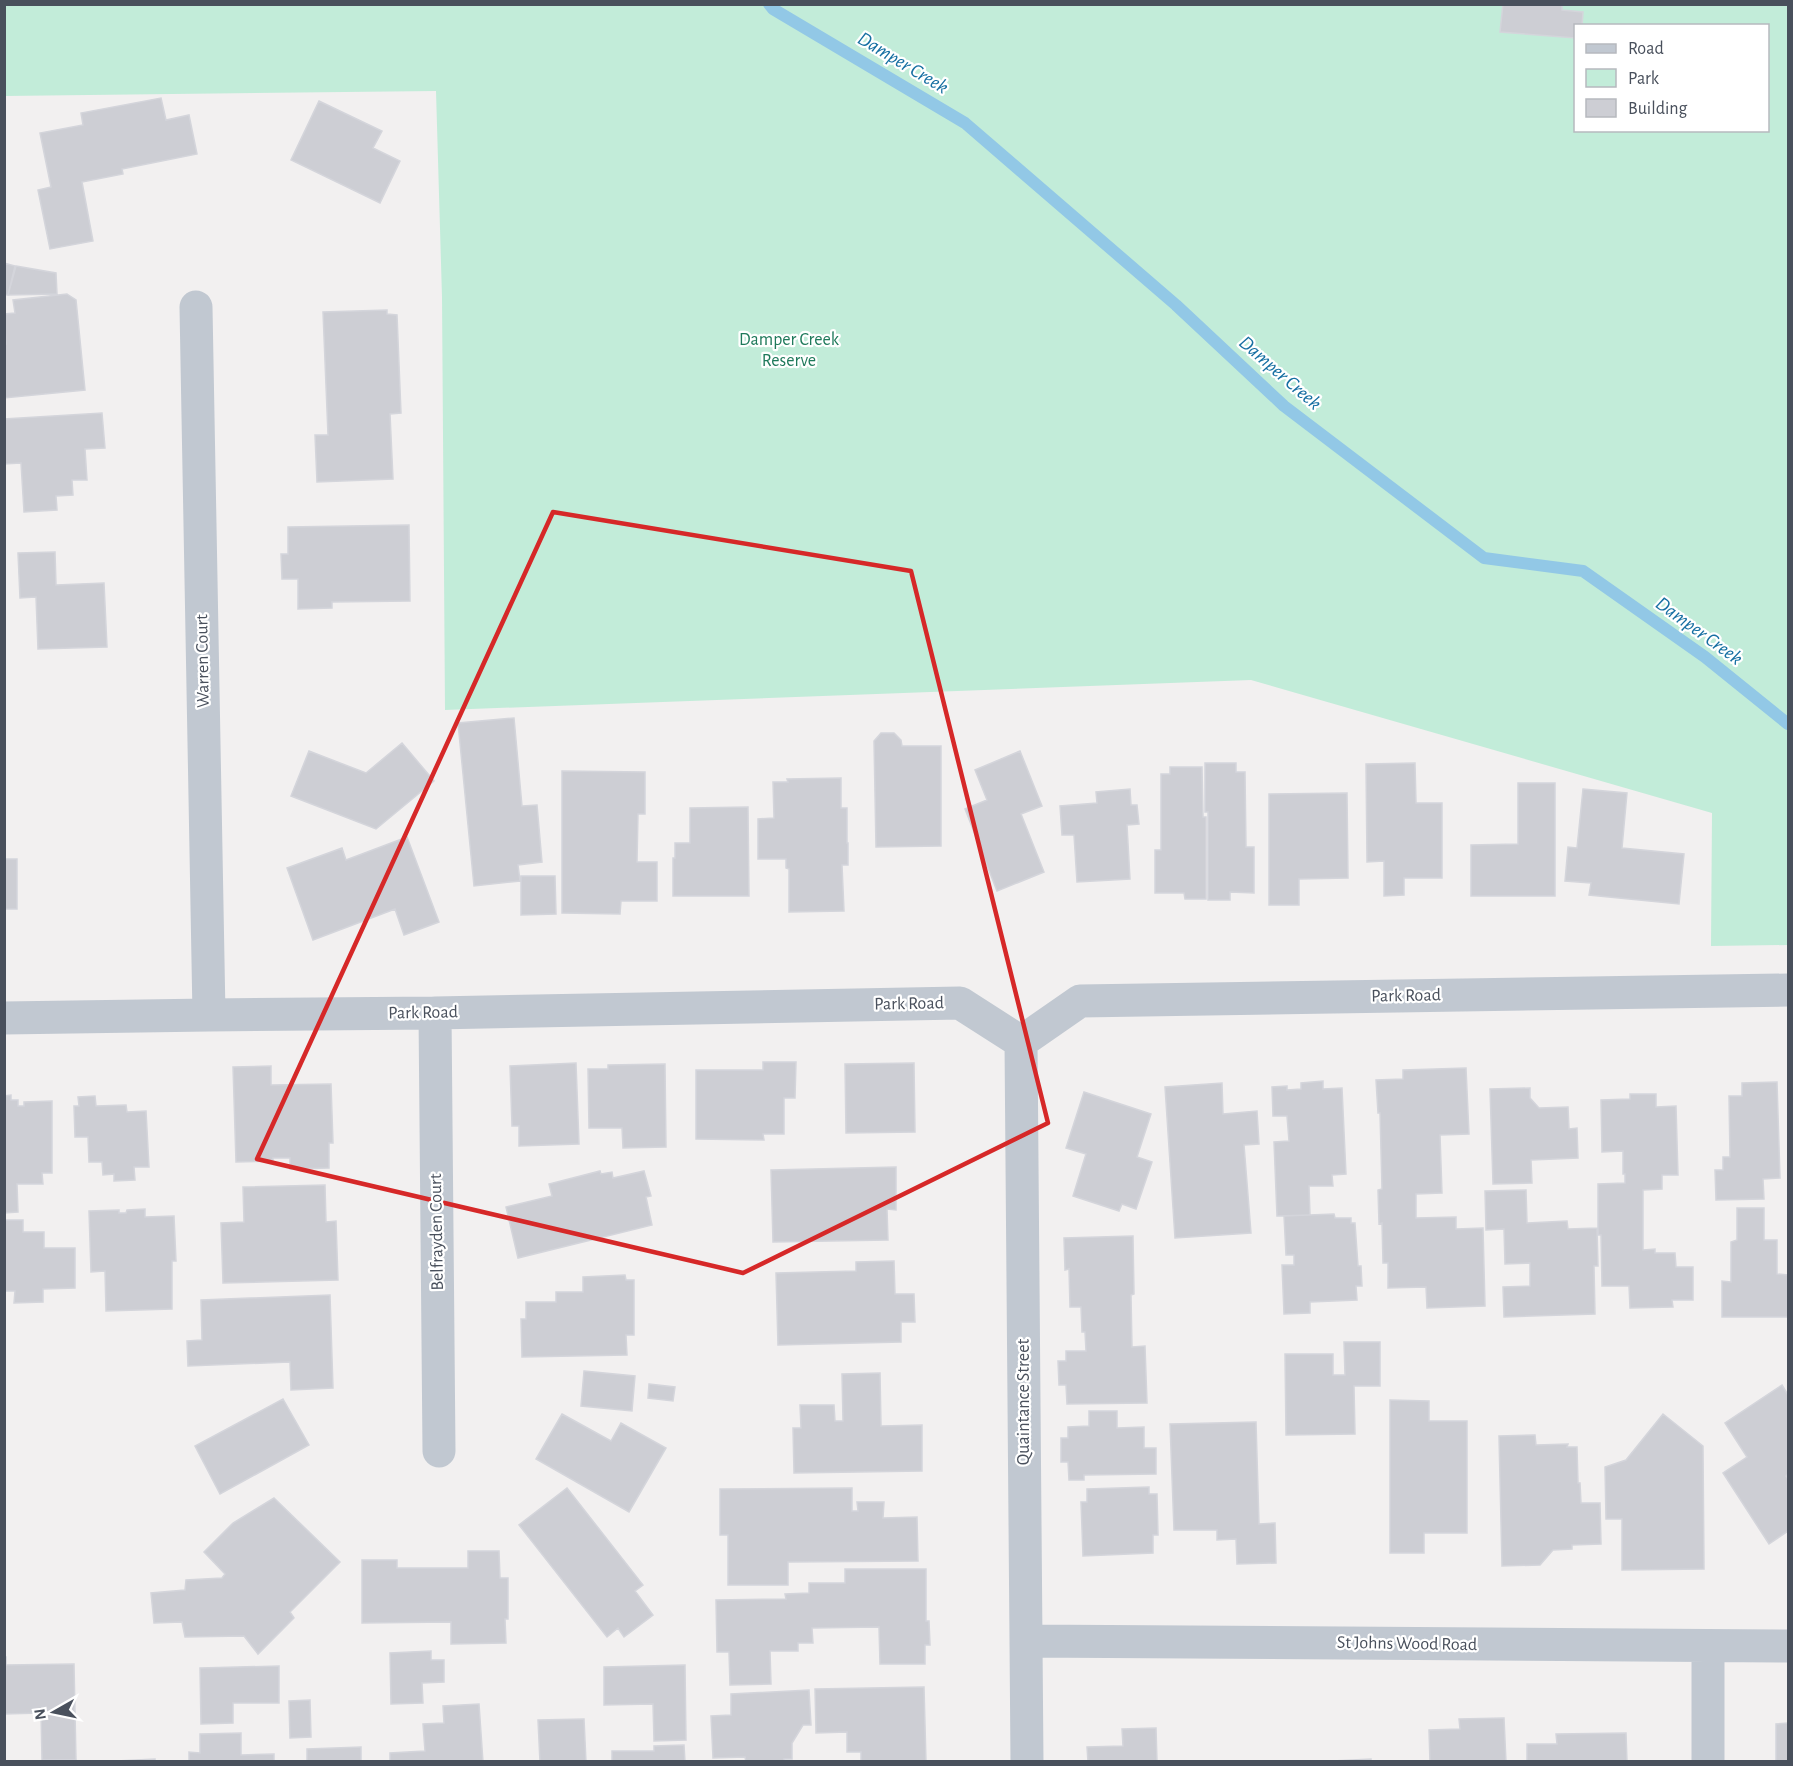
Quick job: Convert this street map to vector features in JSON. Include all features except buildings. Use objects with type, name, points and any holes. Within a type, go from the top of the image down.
[{"type":"street","name":"Warren Court","points":[[196,307],[209,1015]]},
{"type":"street","name":"Park Road","points":[[4,1018],[960,1003],[1021,1042],[1080,1001],[1788,990]]},
{"type":"street","name":"Belfrayden Court","points":[[435,1013],[439,1451]]},
{"type":"street","name":"Quaintance Street","points":[[1021,1042],[1027,1761]]},
{"type":"street","name":"St Johns Wood Road","points":[[1026,1641],[1788,1646]]},
{"type":"street","points":[[1708,1647],[1708,1761]]},
{"type":"highlighted area","points":[[553,512],[911,571],[1048,1123],[743,1273],[257,1159]]},
{"type":"green space","name":"Damper Creek Reserve","points":[[4,5],[1788,5],[1788,945],[1711,946],[1712,813],[1251,680],[445,710],[442,297],[436,91],[5,96]]},
{"type":"waterway","name":"Damper Creek","points":[[769,4],[773,9],[965,123],[1176,305],[1284,406],[1484,558],[1583,571],[1705,657],[1788,724]]}]
